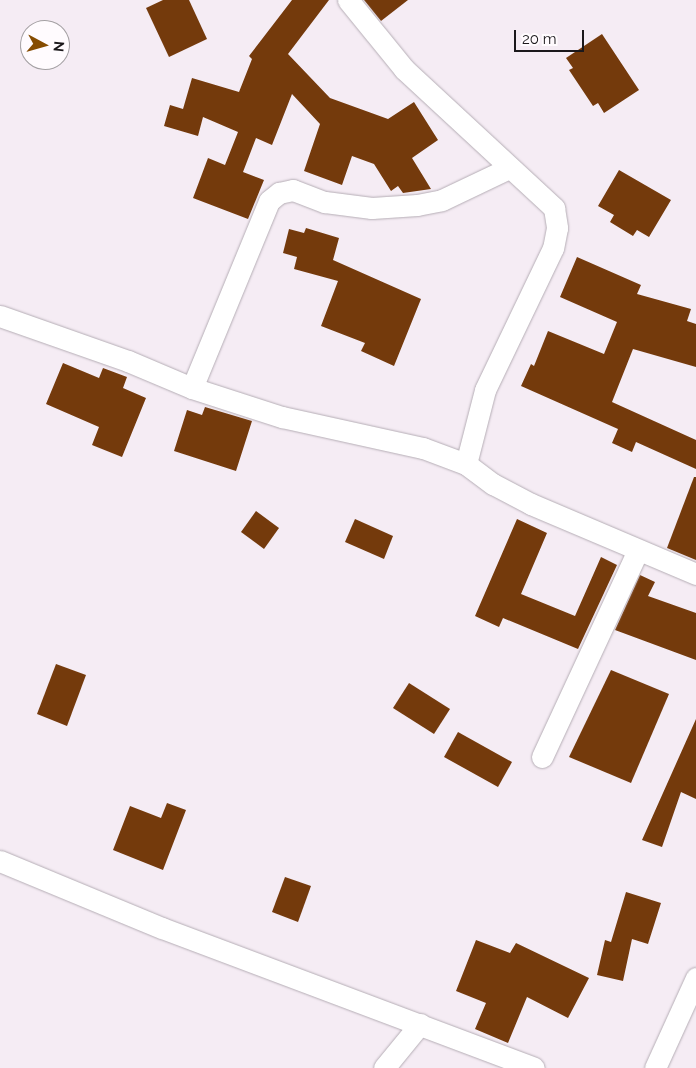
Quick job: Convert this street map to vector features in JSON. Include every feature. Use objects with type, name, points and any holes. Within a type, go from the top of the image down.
[{"type":"street","points":[[348,0],[404,70],[457,116],[509,168],[554,208],[557,228],[553,248],[534,291],[510,334],[485,390],[466,464]]},
{"type":"street","points":[[192,388],[269,201],[279,193],[293,190],[325,202],[372,208],[417,205],[442,200],[509,168]]},
{"type":"street","points":[[0,316],[128,360],[192,388],[282,417],[423,448],[466,464],[493,484],[531,504],[637,552],[696,574]]},
{"type":"street","points":[[542,757],[637,552]]},
{"type":"street","points":[[0,861],[162,928],[534,1068]]},
{"type":"street","points":[[655,1068],[696,978]]},
{"type":"street","points":[[384,1068],[420,1024]]},
{"type":"building","points":[[163,0],[189,0],[207,39],[169,57],[146,8]]},
{"type":"building","points":[[292,0],[329,0],[288,54],[330,98],[388,119],[414,102],[438,140],[412,158],[431,189],[403,193],[398,186],[391,191],[374,164],[352,156],[342,185],[304,171],[320,124],[292,94],[272,145],[256,138],[243,172],[264,180],[248,219],[193,198],[208,158],[225,165],[238,132],[203,117],[198,136],[164,126],[170,105],[183,109],[192,78],[239,92],[252,59],[249,56]]},
{"type":"building","points":[[364,0],[408,0],[381,21]]},
{"type":"building","points":[[602,34],[639,90],[604,113],[598,103],[593,106],[569,70],[573,68],[566,58]]},
{"type":"building","points":[[619,170],[671,200],[649,237],[637,230],[633,236],[610,222],[614,215],[598,206]]},
{"type":"building","points":[[306,228],[339,238],[333,260],[421,299],[394,366],[361,351],[365,343],[321,326],[338,281],[294,269],[297,257],[283,253],[289,229],[304,233]]},
{"type":"building","points":[[577,257],[641,285],[637,294],[691,309],[687,321],[696,324],[696,367],[633,349],[612,402],[696,440],[696,469],[636,442],[632,452],[612,443],[618,429],[521,386],[531,364],[534,366],[548,331],[604,354],[617,322],[560,297]]},
{"type":"building","points":[[63,363],[99,378],[103,368],[127,377],[123,388],[146,398],[122,457],[92,445],[99,427],[46,404]]},
{"type":"building","points":[[205,407],[252,421],[236,471],[174,451],[187,410],[202,415]]},
{"type":"building","points":[[694,477],[696,477],[696,560],[667,548]]},
{"type":"building","points":[[256,511],[279,528],[264,549],[241,532]]},
{"type":"building","points":[[355,519],[393,536],[384,559],[345,542]]},
{"type":"building","points":[[517,519],[547,533],[521,594],[575,616],[601,557],[617,565],[578,649],[503,618],[499,627],[475,616]]},
{"type":"building","points":[[640,575],[655,582],[648,596],[696,613],[696,660],[615,630]]},
{"type":"building","points":[[56,664],[86,675],[67,726],[37,714]]},
{"type":"building","points":[[611,670],[669,694],[631,783],[569,757]]},
{"type":"building","points":[[409,683],[450,709],[434,734],[393,708]]},
{"type":"building","points":[[696,719],[696,799],[681,792],[662,847],[642,840]]},
{"type":"building","points":[[458,732],[512,762],[498,787],[444,757]]},
{"type":"building","points":[[167,803],[186,810],[163,870],[113,850],[130,806],[161,818]]},
{"type":"building","points":[[285,877],[311,886],[298,922],[272,912]]},
{"type":"building","points":[[626,892],[661,903],[648,944],[632,939],[623,981],[597,975],[605,940],[611,942]]},
{"type":"building","points":[[476,940],[510,953],[516,943],[589,978],[568,1018],[527,997],[508,1043],[475,1029],[486,1003],[456,991]]}]
